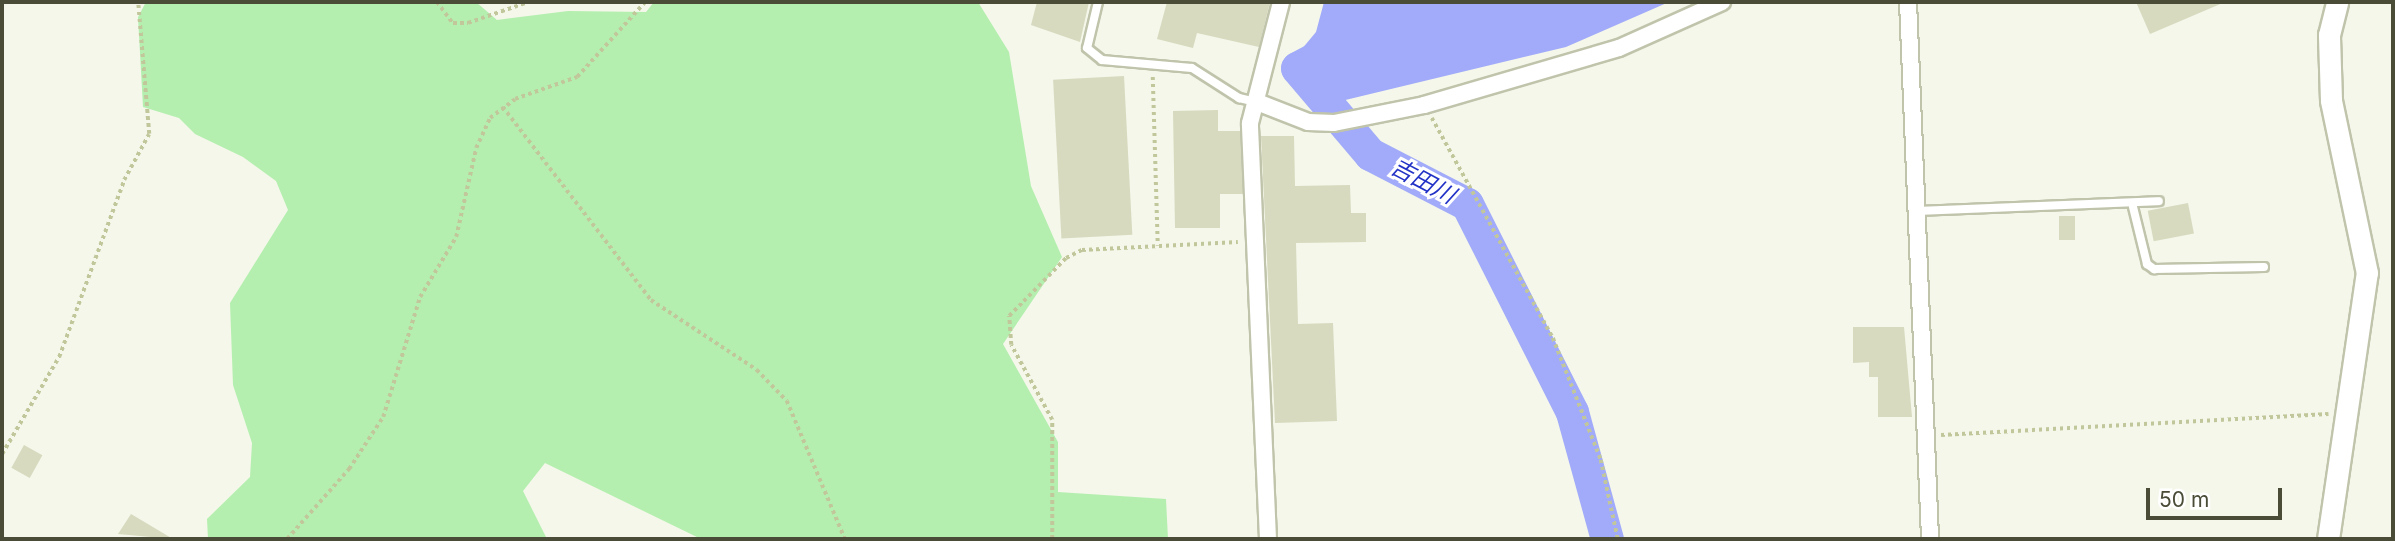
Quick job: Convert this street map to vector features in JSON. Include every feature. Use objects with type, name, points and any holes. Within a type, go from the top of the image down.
[{"type":"street","points":[[1268,539],[1250,123],[1281,2]]},
{"type":"street","points":[[1257,102],[1308,122],[1334,123],[1424,105],[1619,48],[1722,2]]},
{"type":"street","points":[[1908,2],[1930,539]]},
{"type":"street","points":[[2328,539],[2349,413],[2367,273],[2332,100],[2329,35],[2337,2]]},
{"type":"lane","points":[[1098,2],[1087,48],[1102,60],[1192,68],[1239,98],[1257,102]]},
{"type":"lane","points":[[1915,211],[2133,206],[2159,201]]},
{"type":"lane","points":[[2133,206],[2147,264],[2154,269],[2264,267]]},
{"type":"path","points":[[2,454],[59,358],[124,180],[149,134],[138,2]]},
{"type":"path","points":[[437,2],[453,23],[468,23],[528,2]]},
{"type":"path","points":[[286,539],[349,469],[383,417],[420,297],[456,237],[481,132],[503,107],[577,77],[645,2]]},
{"type":"path","points":[[1152,65],[1158,246]]},
{"type":"path","points":[[1424,105],[1553,338],[1601,460],[1618,539]]},
{"type":"path","points":[[503,107],[651,300],[757,370],[787,401],[845,539]]},
{"type":"path","points":[[1052,539],[1052,420],[1011,345],[1009,316],[1074,254],[1158,246],[1255,242]]},
{"type":"path","points":[[1925,436],[2349,413]]},
{"type":"green space","points":[[146,2],[476,2],[497,20],[568,11],[646,12],[654,2],[978,2],[1009,52],[1031,186],[1062,257],[1003,344],[1058,442],[1058,492],[1166,499],[1168,539],[701,539],[545,463],[523,491],[547,539],[208,539],[207,519],[250,477],[252,443],[233,385],[230,303],[288,210],[276,181],[243,157],[195,134],[179,118],[143,107],[138,17]]},
{"type":"water","points":[[1324,2],[1669,2],[1566,47],[1337,102],[1296,56],[1316,32]]},
{"type":"building","points":[[1037,2],[1089,2],[1080,42],[1031,25]]},
{"type":"building","points":[[1167,2],[1270,2],[1259,47],[1197,33],[1193,48],[1157,39]]},
{"type":"building","points":[[2136,2],[2225,2],[2150,34]]},
{"type":"building","points":[[1124,76],[1132,235],[1061,238],[1053,80]]},
{"type":"building","points":[[1218,110],[1218,131],[1240,131],[1243,194],[1220,194],[1220,228],[1175,228],[1173,111]]},
{"type":"building","points":[[1261,136],[1294,136],[1295,186],[1350,185],[1351,213],[1366,213],[1366,242],[1296,243],[1298,324],[1333,323],[1337,421],[1275,423]]},
{"type":"building","points":[[2188,203],[2194,233],[2154,241],[2148,211]]},
{"type":"building","points":[[2059,216],[2075,216],[2075,240],[2059,240]]},
{"type":"building","points":[[1853,327],[1904,327],[1912,417],[1878,417],[1878,377],[1869,377],[1869,362],[1853,363]]},
{"type":"building","points":[[24,445],[42,455],[30,478],[11,468]]},
{"type":"building","points":[[131,514],[173,539],[118,534]]},
{"type":"waterway","name":"吉田川","points":[[1344,43],[1297,68],[1370,154],[1467,204],[1572,412],[1607,539]]}]
